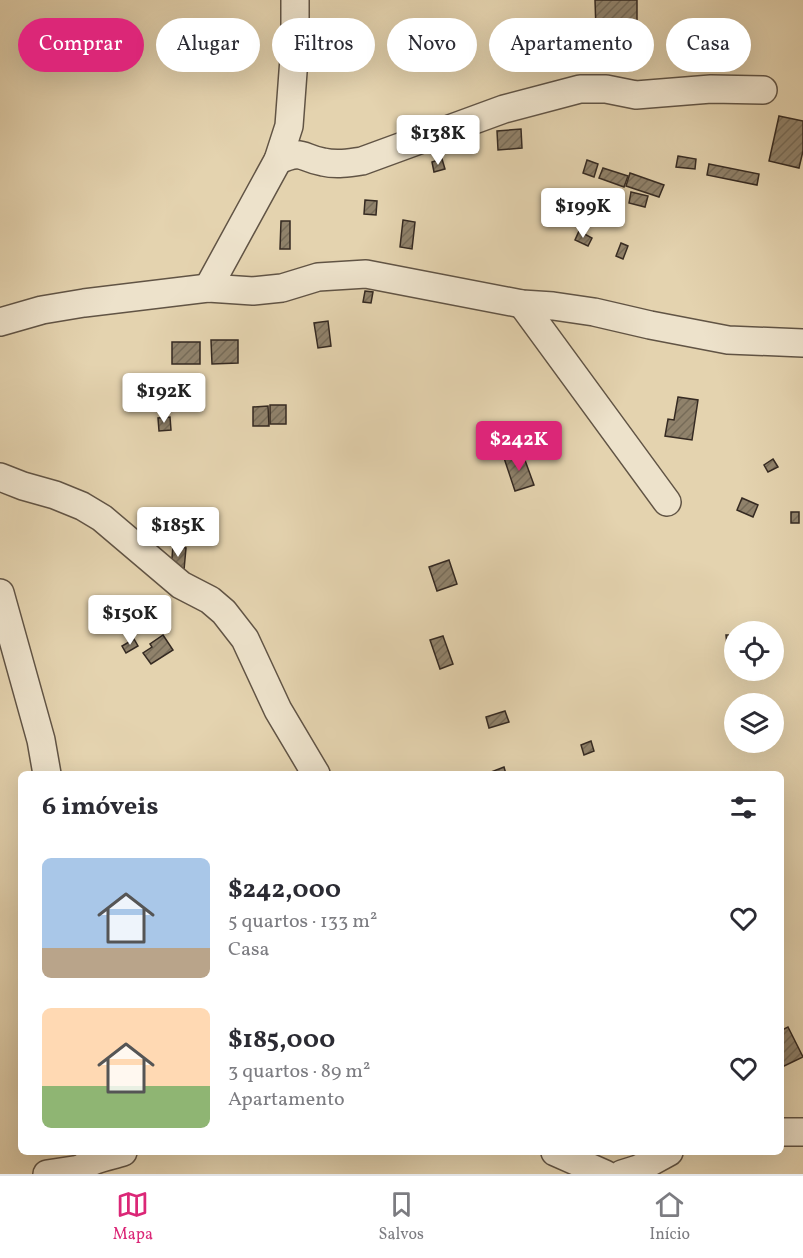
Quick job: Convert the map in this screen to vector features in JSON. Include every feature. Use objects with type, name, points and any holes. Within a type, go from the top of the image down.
[{"type":"street","points":[[208,288],[278,160],[289,126],[295,45],[295,0]]},
{"type":"street","points":[[278,160],[292,154],[304,155],[322,162],[344,164],[362,161],[504,110],[580,89],[606,89],[636,95],[711,89],[763,90]]},
{"type":"street","points":[[0,322],[42,310],[84,303],[208,288],[253,291],[282,288],[318,277],[366,274],[522,304],[594,312],[728,340],[803,343]]},
{"type":"street","points":[[522,304],[667,502]]},
{"type":"street","points":[[0,477],[55,495],[82,506],[102,518],[182,585],[210,600],[224,612],[245,639],[278,710],[314,771]]},
{"type":"street","points":[[0,593],[41,740],[46,771]]},
{"type":"street","points":[[784,1132],[803,1132]]},
{"type":"street","points":[[47,1174],[79,1172],[91,1162],[113,1155]]},
{"type":"street","points":[[562,1155],[605,1174]]},
{"type":"street","points":[[622,1174],[638,1169],[664,1155]]},
{"type":"building","points":[[595,0],[637,0],[637,18],[596,18]]},
{"type":"building","points":[[779,116],[803,121],[803,151],[799,168],[769,161]]},
{"type":"building","points":[[521,129],[522,148],[498,150],[497,131]]},
{"type":"building","points":[[678,156],[696,159],[695,169],[676,167]]},
{"type":"building","points":[[442,159],[445,169],[434,172],[432,162]]},
{"type":"building","points":[[587,160],[598,164],[594,177],[583,173]]},
{"type":"building","points":[[709,164],[759,174],[757,185],[707,175]]},
{"type":"building","points":[[603,168],[628,176],[624,187],[599,178]]},
{"type":"building","points":[[630,173],[664,185],[659,197],[626,186]]},
{"type":"building","points":[[631,192],[648,196],[645,207],[629,203]]},
{"type":"building","points":[[365,200],[377,201],[376,215],[364,214]]},
{"type":"building","points":[[403,220],[415,222],[412,249],[400,247]]},
{"type":"building","points":[[281,221],[290,221],[290,249],[280,249]]},
{"type":"building","points":[[579,231],[592,238],[588,246],[575,240]]},
{"type":"building","points":[[621,243],[628,246],[623,259],[616,256]]},
{"type":"building","points":[[365,291],[373,292],[371,303],[363,302]]},
{"type":"building","points":[[328,321],[331,346],[318,348],[314,323]]},
{"type":"building","points":[[211,340],[238,340],[238,363],[212,364]]},
{"type":"building","points":[[172,342],[200,342],[200,364],[172,364]]},
{"type":"building","points":[[678,397],[698,400],[692,440],[665,436],[668,419],[674,420]]},
{"type":"building","points":[[270,405],[286,405],[286,424],[270,424]]},
{"type":"building","points":[[268,406],[269,426],[253,426],[253,407]]},
{"type":"building","points":[[170,417],[171,430],[159,431],[158,418]]},
{"type":"building","points":[[522,452],[534,485],[515,491],[504,458]]},
{"type":"building","points":[[773,459],[778,467],[768,472],[764,465]]},
{"type":"building","points":[[742,498],[758,505],[753,517],[737,510]]},
{"type":"building","points":[[791,512],[799,512],[799,523],[791,523]]},
{"type":"building","points":[[173,546],[186,548],[184,570],[171,569]]},
{"type":"building","points":[[449,560],[457,584],[437,591],[429,567]]},
{"type":"building","points":[[163,635],[173,650],[151,664],[143,653],[152,647],[150,644]]},
{"type":"building","points":[[443,636],[453,664],[440,669],[430,640]]},
{"type":"building","points":[[134,639],[138,646],[126,653],[122,646]]},
{"type":"building","points":[[505,711],[509,722],[489,728],[486,717]]},
{"type":"building","points":[[591,741],[594,751],[584,755],[581,745]]},
{"type":"building","points":[[504,767],[505,771],[494,771]]},
{"type":"building","points":[[788,1027],[803,1057],[784,1066],[784,1029]]}]
